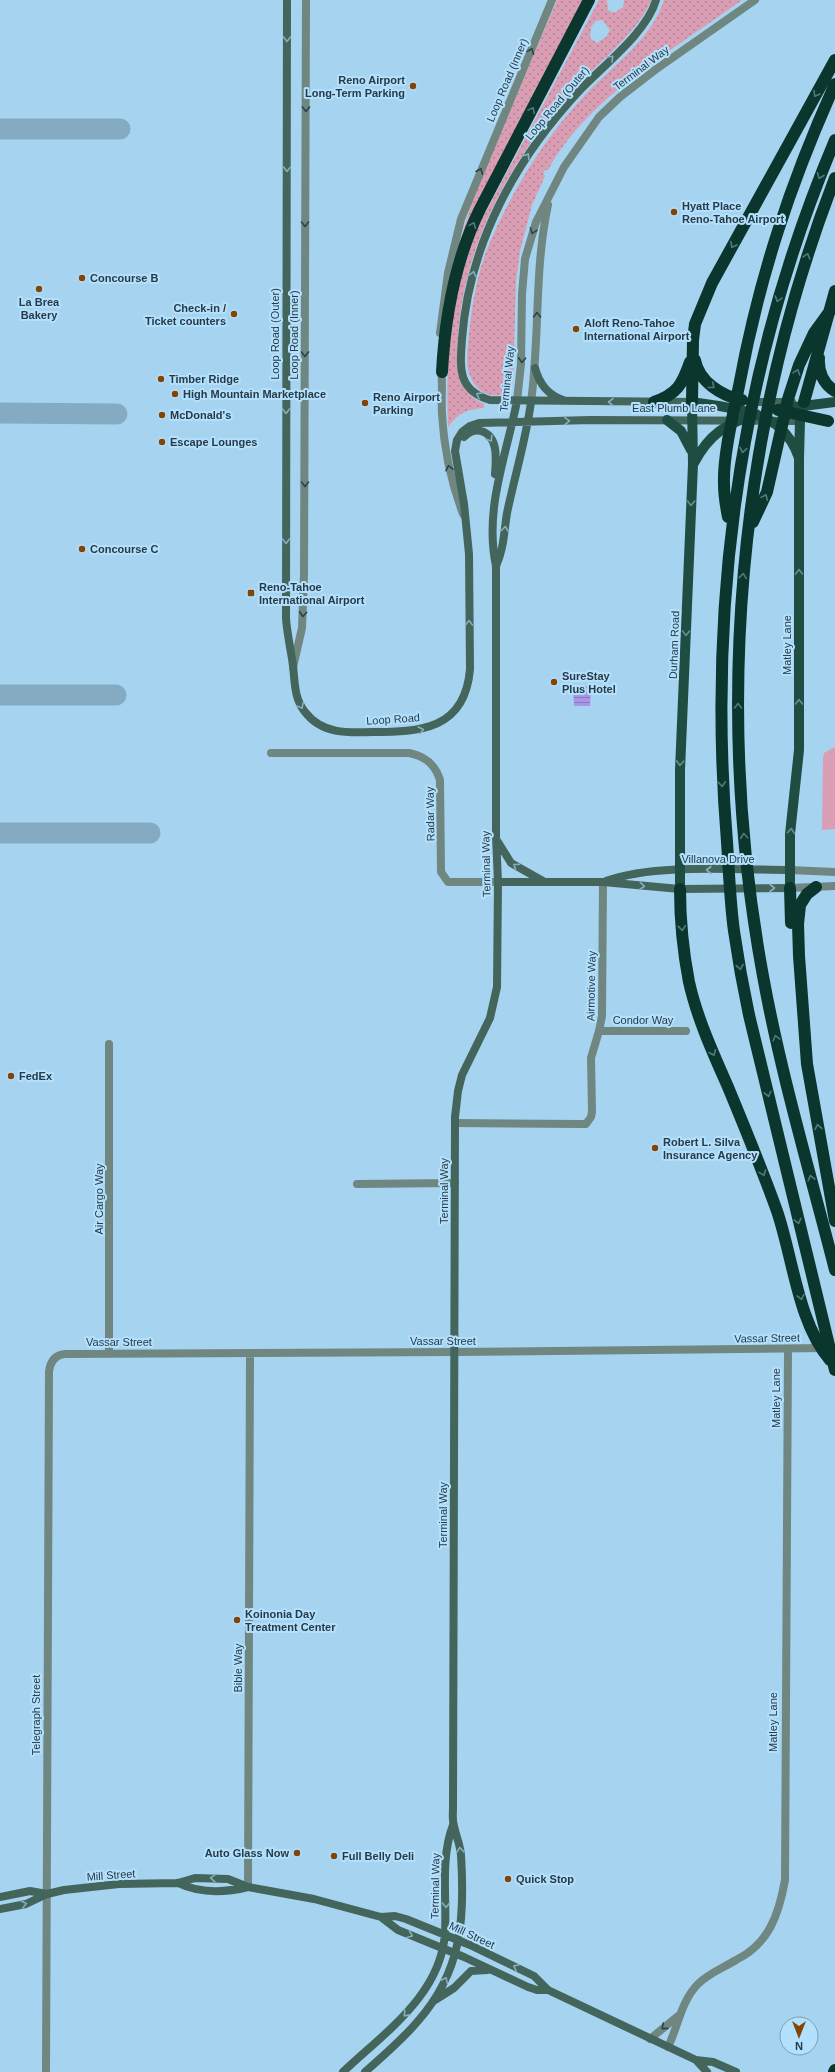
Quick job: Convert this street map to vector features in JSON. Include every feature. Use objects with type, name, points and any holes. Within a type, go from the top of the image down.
[{"type":"highway","points":[[442,372],[449,306],[458,265],[468,237],[480,209],[589,0]]},
{"type":"highway","points":[[692,402],[695,324],[712,283],[835,60]]},
{"type":"highway","points":[[730,536],[724,484],[733,415],[744,355],[768,257],[796,173],[835,84]]},
{"type":"highway","points":[[834,1367],[749,1015],[734,929],[723,796],[720,674],[722,620],[730,536],[750,409],[766,344],[798,236],[835,140]]},
{"type":"highway","points":[[835,178],[803,268],[782,347],[761,444],[748,532],[740,617],[738,724],[742,824],[755,930],[774,1030],[835,1270]]},
{"type":"highway","points":[[802,411],[835,290]]},
{"type":"highway","points":[[748,532],[767,492],[788,399],[799,365],[814,333],[835,304]]},
{"type":"highway","points":[[820,342],[819,370],[826,384],[835,391]]},
{"type":"highway","points":[[654,402],[671,395],[677,390],[686,374],[693,353]]},
{"type":"highway","points":[[693,353],[699,371],[710,385],[730,396],[776,409],[802,411],[831,421]]},
{"type":"highway","points":[[816,887],[801,901],[798,918],[804,1039],[810,1086],[835,1221]]},
{"type":"highway","points":[[790,888],[795,990],[797,1011],[804,1039]]},
{"type":"highway","points":[[680,889],[683,939],[692,990],[704,1031],[772,1198],[786,1239],[806,1317],[815,1338],[834,1367]]},
{"type":"main road","name":"Loop Road (Outer)","points":[[287,0],[285,603],[287,634],[293,668]]},
{"type":"main road","name":"Loop Road (Outer)","points":[[517,401],[490,400],[479,396],[466,384],[462,374],[462,348],[466,308],[482,242],[507,190],[541,137],[580,90],[641,27],[652,11],[656,0]]},
{"type":"main road","points":[[536,368],[539,379],[545,388],[555,397],[568,402]]},
{"type":"main road","name":"East Plumb Lane","points":[[517,401],[750,402],[802,411]]},
{"type":"main road","name":"Terminal Way","points":[[433,2002],[446,1979],[456,1954],[459,1941],[461,1857],[460,1844],[454,1825],[455,1123],[458,1091],[462,1075],[484,1032],[494,1003],[496,987],[498,882],[496,838],[496,566],[491,533],[495,494],[517,401]]},
{"type":"main road","name":"Terminal Way","points":[[496,566],[502,552],[507,512],[528,422],[531,402]]},
{"type":"main road","points":[[692,402],[714,405],[754,415],[769,421],[778,426],[790,439],[800,458]]},
{"type":"main road","name":"Durham Road","points":[[680,889],[680,770],[693,460],[692,402]]},
{"type":"main road","points":[[802,411],[823,402],[835,402]]},
{"type":"main road","points":[[693,460],[708,440],[718,431],[754,415],[776,409]]},
{"type":"main road","name":"East Plumb Lane","points":[[512,422],[667,420],[769,421],[802,411]]},
{"type":"main road","name":"Matley Lane","points":[[790,888],[790,834],[799,750],[800,458],[802,411]]},
{"type":"main road","points":[[667,420],[681,431],[693,460]]},
{"type":"main road","points":[[465,518],[456,456],[457,440],[462,432],[470,426],[479,423],[512,422]]},
{"type":"main road","points":[[456,456],[459,445],[469,433],[479,431],[489,436],[496,452],[495,494]]},
{"type":"main road","name":"Loop Road","points":[[293,668],[295,689],[302,707],[310,718],[328,729],[349,733],[412,732],[429,728],[448,716],[463,696],[469,676],[469,569],[465,518]]},
{"type":"main road","points":[[496,838],[511,863],[546,882]]},
{"type":"main road","name":"Villanova Drive","points":[[603,882],[634,874],[680,870],[790,870]]},
{"type":"main road","name":"Villanova Drive","points":[[498,882],[603,882],[680,889],[790,888]]},
{"type":"main road","name":"Terminal Way","points":[[343,2072],[399,2021],[417,2001],[431,1978],[443,1948],[445,1934],[447,1846],[454,1825]]},
{"type":"main road","name":"Mill Street","points":[[0,1897],[30,1891],[47,1894],[107,1885],[178,1883],[189,1878],[210,1878],[228,1880],[248,1887],[314,1899],[381,1917],[395,1916],[445,1934],[534,1976],[548,1990],[696,2060],[713,2062],[736,2072]]},
{"type":"main road","name":"Mill Street","points":[[178,1883],[190,1889],[219,1892],[248,1887]]},
{"type":"main road","name":"Mill Street","points":[[0,1910],[32,1902],[47,1894]]},
{"type":"main road","name":"Mill Street","points":[[381,1917],[398,1930],[443,1948],[528,1987],[537,1990],[548,1990]]},
{"type":"main road","points":[[365,2072],[417,2022],[433,2002],[454,1988],[471,1971],[477,1969],[493,1970]]},
{"type":"main road","name":"Mill Street","points":[[696,2060],[707,2072]]},
{"type":"street","name":"Loop Road (Inner)","points":[[293,668],[302,628],[304,574],[306,0]]},
{"type":"street","name":"Loop Road (Inner)","points":[[465,518],[453,484],[445,443],[442,414],[440,341],[441,314],[448,273],[458,230],[467,202],[552,0]]},
{"type":"street","name":"Terminal Way","points":[[517,401],[521,364],[522,281],[525,259],[536,222],[578,145],[599,117],[620,97],[655,70],[755,0]]},
{"type":"street","name":"Terminal Way","points":[[531,402],[536,368],[538,273],[542,234],[550,196]]},
{"type":"street","name":"Radar Way","points":[[271,753],[409,753],[421,756],[435,768],[440,780],[441,872],[448,882],[498,882]]},
{"type":"street","name":"Villanova Drive","points":[[790,870],[835,872]]},
{"type":"street","name":"Airmotive Way","points":[[455,1123],[586,1124],[591,1117],[591,1058],[600,1031],[602,1016],[603,882]]},
{"type":"street","name":"Villanova Drive","points":[[790,888],[835,886]]},
{"type":"street","name":"Condor Way","points":[[600,1031],[686,1031]]},
{"type":"street","name":"Air Cargo Way","points":[[109,1044],[109,1353]]},
{"type":"street","points":[[358,1184],[455,1183]]},
{"type":"street","name":"Vassar Street","points":[[53,1359],[62,1354],[109,1353],[455,1352],[788,1349],[835,1347]]},
{"type":"street","name":"Matley Lane","points":[[668,2047],[676,2031],[678,2016],[697,1985],[718,1969],[742,1957],[762,1940],[776,1917],[785,1880],[788,1349]]},
{"type":"street","name":"Bible Way","points":[[248,1887],[250,1353]]},
{"type":"street","name":"Telegraph Street","points":[[46,2072],[49,1372],[53,1359]]},
{"type":"street","points":[[650,2038],[678,2016]]},
{"type":"shaded area","points":[[557,0],[586,0],[454,262],[473,198]]},
{"type":"shaded area","points":[[599,0],[607,0],[608,10],[614,13],[623,7],[624,0],[651,0],[646,11],[629,34],[578,85],[555,111],[513,169],[496,200],[470,267],[462,301],[457,347],[457,367],[462,384],[467,392],[484,404],[484,408],[473,409],[460,415],[448,427],[447,399],[449,346],[452,321],[463,270],[482,219]],"holes":[[[602,20],[610,30],[606,37],[597,43],[590,38],[591,27],[596,21]]]},
{"type":"shaded area","points":[[664,0],[742,0],[662,56],[609,97],[565,144],[548,170],[545,170],[543,174],[545,176],[532,205],[520,251],[516,282],[513,382],[509,389],[501,395],[487,394],[481,391],[472,381],[467,361],[469,331],[474,299],[485,253],[510,201],[544,145],[571,110],[642,39],[659,14]]},
{"type":"shaded area","points":[[573,686],[591,686],[590,706],[574,706]]},
{"type":"shaded area","points":[[835,747],[835,829],[822,830],[823,758],[824,753]]},
{"type":"taxiway","points":[[0,129],[120,129]]},
{"type":"taxiway","points":[[0,413],[117,414]]},
{"type":"taxiway","points":[[0,695],[116,695]]},
{"type":"taxiway","points":[[0,833],[150,833]]},
{"type":"place","name":"Reno Airport Long-Term Parking","points":[[413,86]]},
{"type":"place","name":"Hyatt Place Reno-Tahoe Airport","points":[[674,212]]},
{"type":"place","name":"Concourse B","points":[[82,278]]},
{"type":"place","name":"La Brea Bakery","points":[[39,289]]},
{"type":"place","name":"Check-in / Ticket counters","points":[[234,314]]},
{"type":"place","name":"Aloft Reno-Tahoe International Airport","points":[[576,329]]},
{"type":"place","name":"Timber Ridge","points":[[161,379]]},
{"type":"place","name":"High Mountain Marketplace","points":[[175,394]]},
{"type":"place","name":"Reno Airport Parking","points":[[365,403]]},
{"type":"place","name":"McDonald's","points":[[162,415]]},
{"type":"place","name":"Escape Lounges","points":[[162,442]]},
{"type":"place","name":"Concourse C","points":[[82,549]]},
{"type":"place","name":"Reno-Tahoe International Airport","points":[[251,593]]},
{"type":"place","name":"SureStay Plus Hotel","points":[[554,682]]},
{"type":"place","name":"FedEx","points":[[11,1076]]},
{"type":"place","name":"Robert L. Silva Insurance Agency","points":[[655,1148]]},
{"type":"place","name":"Koinonia Day Treatment Center","points":[[237,1620]]},
{"type":"place","name":"Auto Glass Now","points":[[297,1853]]},
{"type":"place","name":"Full Belly Deli","points":[[334,1856]]},
{"type":"place","name":"Quick Stop","points":[[508,1879]]}]
